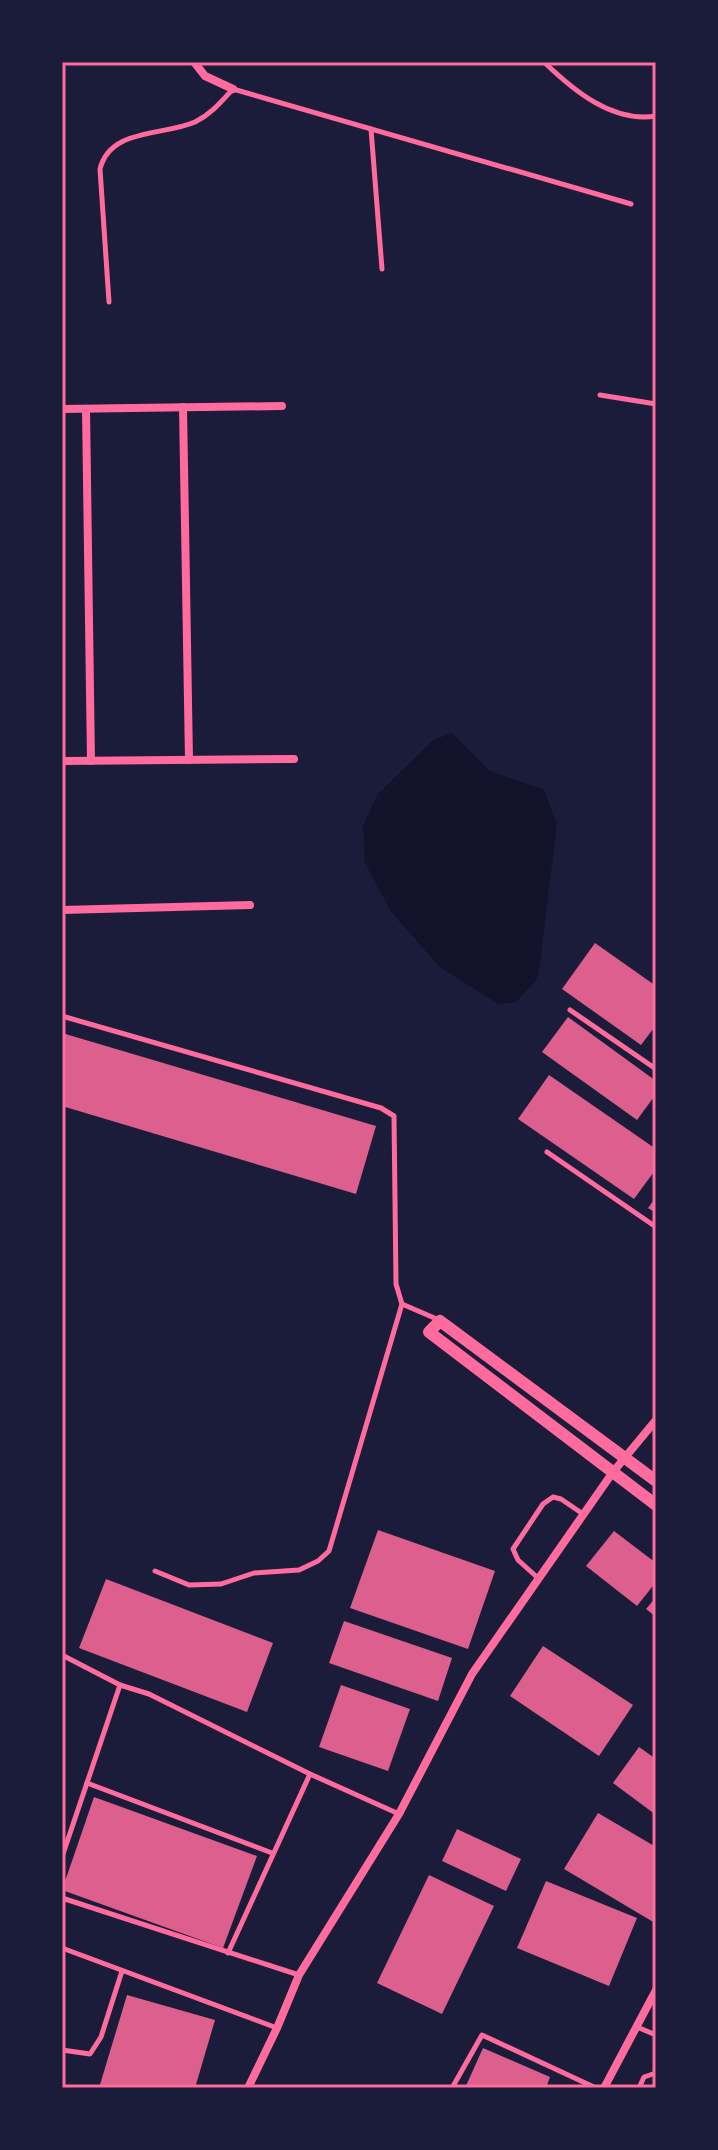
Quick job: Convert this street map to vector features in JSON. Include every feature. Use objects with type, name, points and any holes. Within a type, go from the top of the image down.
[{"type":"street","points":[[194,62],[205,76],[233,89]]},
{"type":"street","points":[[62,409],[282,406]]},
{"type":"street","points":[[183,407],[189,760]]},
{"type":"street","points":[[86,409],[91,761]]},
{"type":"street","points":[[62,761],[294,759]]},
{"type":"street","points":[[62,910],[250,905]]},
{"type":"street","points":[[656,1481],[440,1321],[429,1332],[656,1505]]},
{"type":"street","points":[[248,2088],[299,1975],[399,1814],[472,1674],[613,1472],[656,1421]]},
{"type":"street","points":[[604,2088],[656,1990]]},
{"type":"lane","points":[[544,62],[575,91],[616,113],[656,116]]},
{"type":"lane","points":[[109,302],[100,169],[107,151],[126,139],[194,122],[208,114],[233,89],[631,204]]},
{"type":"lane","points":[[371,129],[382,269]]},
{"type":"lane","points":[[600,395],[656,404]]},
{"type":"lane","points":[[570,1010],[656,1069]]},
{"type":"lane","points":[[62,1016],[381,1108],[394,1116],[396,1284],[402,1304],[329,1551],[318,1561],[299,1570],[254,1573],[221,1584],[189,1585],[155,1571]]},
{"type":"lane","points":[[547,1152],[656,1227]]},
{"type":"lane","points":[[402,1304],[440,1321]]},
{"type":"lane","points":[[539,1578],[514,1555],[514,1544],[548,1499],[561,1499],[583,1514]]},
{"type":"lane","points":[[62,1655],[399,1814]]},
{"type":"lane","points":[[62,1857],[120,1685]]},
{"type":"lane","points":[[228,1953],[310,1774]]},
{"type":"lane","points":[[87,1783],[272,1853]]},
{"type":"lane","points":[[62,1898],[299,1975]]},
{"type":"lane","points":[[62,1948],[277,2028]]},
{"type":"lane","points":[[62,2050],[90,2054],[101,2037],[122,1971]]},
{"type":"lane","points":[[637,2027],[656,2035]]},
{"type":"lane","points":[[452,2088],[482,2035],[596,2088]]},
{"type":"lane","points":[[639,2088],[644,2077],[656,2073]]},
{"type":"shaded area","points":[[452,733],[490,771],[544,790],[557,824],[538,978],[516,1002],[498,1004],[440,967],[392,913],[365,863],[363,826],[378,794],[433,740]]},
{"type":"building","points":[[595,943],[656,986],[656,1025],[641,1045],[562,989]]},
{"type":"building","points":[[568,1017],[656,1081],[656,1094],[637,1120],[542,1052]]},
{"type":"building","points":[[62,1033],[376,1126],[356,1194],[62,1106]]},
{"type":"building","points":[[549,1075],[656,1149],[656,1169],[634,1199],[518,1119]]},
{"type":"building","points":[[656,1197],[656,1213],[648,1208]]},
{"type":"building","points":[[378,1530],[495,1571],[468,1649],[350,1608]]},
{"type":"building","points":[[614,1531],[656,1563],[656,1582],[637,1606],[586,1566]]},
{"type":"building","points":[[106,1579],[273,1643],[247,1712],[79,1648]]},
{"type":"building","points":[[656,1597],[656,1617],[646,1609]]},
{"type":"building","points":[[344,1621],[452,1658],[438,1701],[329,1663]]},
{"type":"building","points":[[543,1646],[633,1705],[599,1756],[510,1696]]},
{"type":"building","points":[[341,1685],[410,1709],[388,1771],[319,1747]]},
{"type":"building","points":[[639,1747],[656,1759],[656,1815],[613,1783]]},
{"type":"building","points":[[94,1797],[257,1856],[223,1948],[62,1890]]},
{"type":"building","points":[[598,1813],[656,1847],[655,1923],[564,1869]]},
{"type":"building","points":[[457,1829],[521,1859],[506,1891],[442,1861]]},
{"type":"building","points":[[429,1875],[494,1906],[442,2014],[377,1983]]},
{"type":"building","points":[[546,1881],[637,1918],[609,1986],[517,1948]]},
{"type":"building","points":[[127,1995],[215,2020],[195,2088],[99,2088]]},
{"type":"building","points":[[483,2048],[550,2077],[546,2088],[465,2088]]}]
